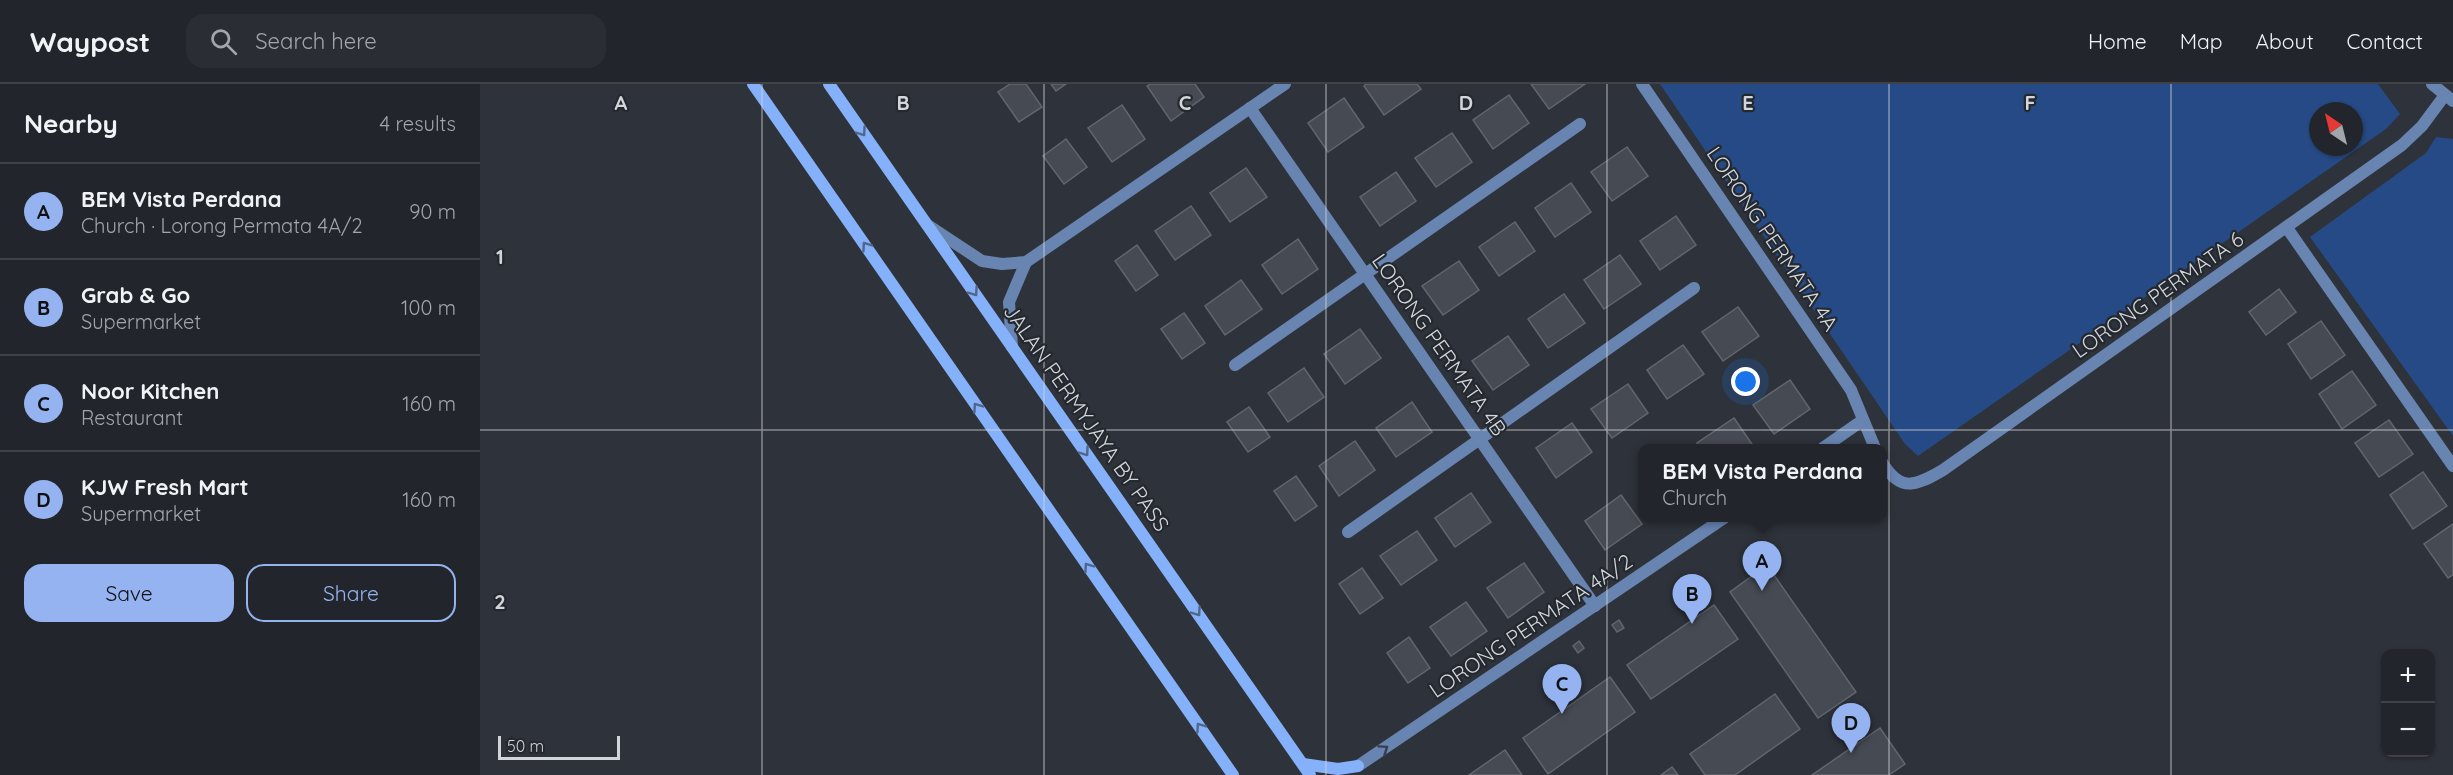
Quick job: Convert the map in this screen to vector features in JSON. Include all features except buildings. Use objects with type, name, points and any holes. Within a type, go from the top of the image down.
[{"type":"main road","points":[[753,84],[1233,775]]},
{"type":"main road","name":"JALAN PERMYJAYA BY PASS","points":[[829,84],[1306,770]]},
{"type":"main road","points":[[1306,770],[1358,766]]},
{"type":"street","points":[[928,226],[982,261],[1002,264],[1026,262],[1285,84]]},
{"type":"street","name":"LORONG PERMATA 4A","points":[[1642,84],[1851,390],[1863,420]]},
{"type":"street","points":[[2432,84],[2449,98]]},
{"type":"street","name":"LORONG PERMATA 6","points":[[1887,469],[1896,481],[1912,485],[1922,483],[2287,228],[2410,138],[2449,98]]},
{"type":"street","name":"LORONG PERMATA 4B","points":[[1250,108],[1595,606]]},
{"type":"street","points":[[1235,365],[1580,124]]},
{"type":"street","points":[[2287,228],[2453,466]]},
{"type":"street","points":[[1012,347],[1009,303],[1026,262]]},
{"type":"street","points":[[1348,532],[1694,288]]},
{"type":"street","points":[[1829,444],[1863,420],[1873,444]]},
{"type":"street","name":"LORONG PERMATA 4A/2","points":[[1358,766],[1718,522]]},
{"type":"shaded area","points":[[1660,84],[2378,84],[2400,114],[2386,129],[2363,145],[2363,102],[2309,102],[2309,156],[2347,156],[1918,456],[1905,444]]},
{"type":"shaded area","points":[[2436,137],[2453,139],[2453,436],[2310,237],[2426,153]]},
{"type":"place","name":"BEM Vista Perdana","points":[[1762,591]]},
{"type":"place","name":"Grab & Go","points":[[1692,624]]},
{"type":"place","name":"Noor Kitchen","points":[[1562,714]]},
{"type":"place","name":"KJW Fresh Mart","points":[[1851,753]]}]
